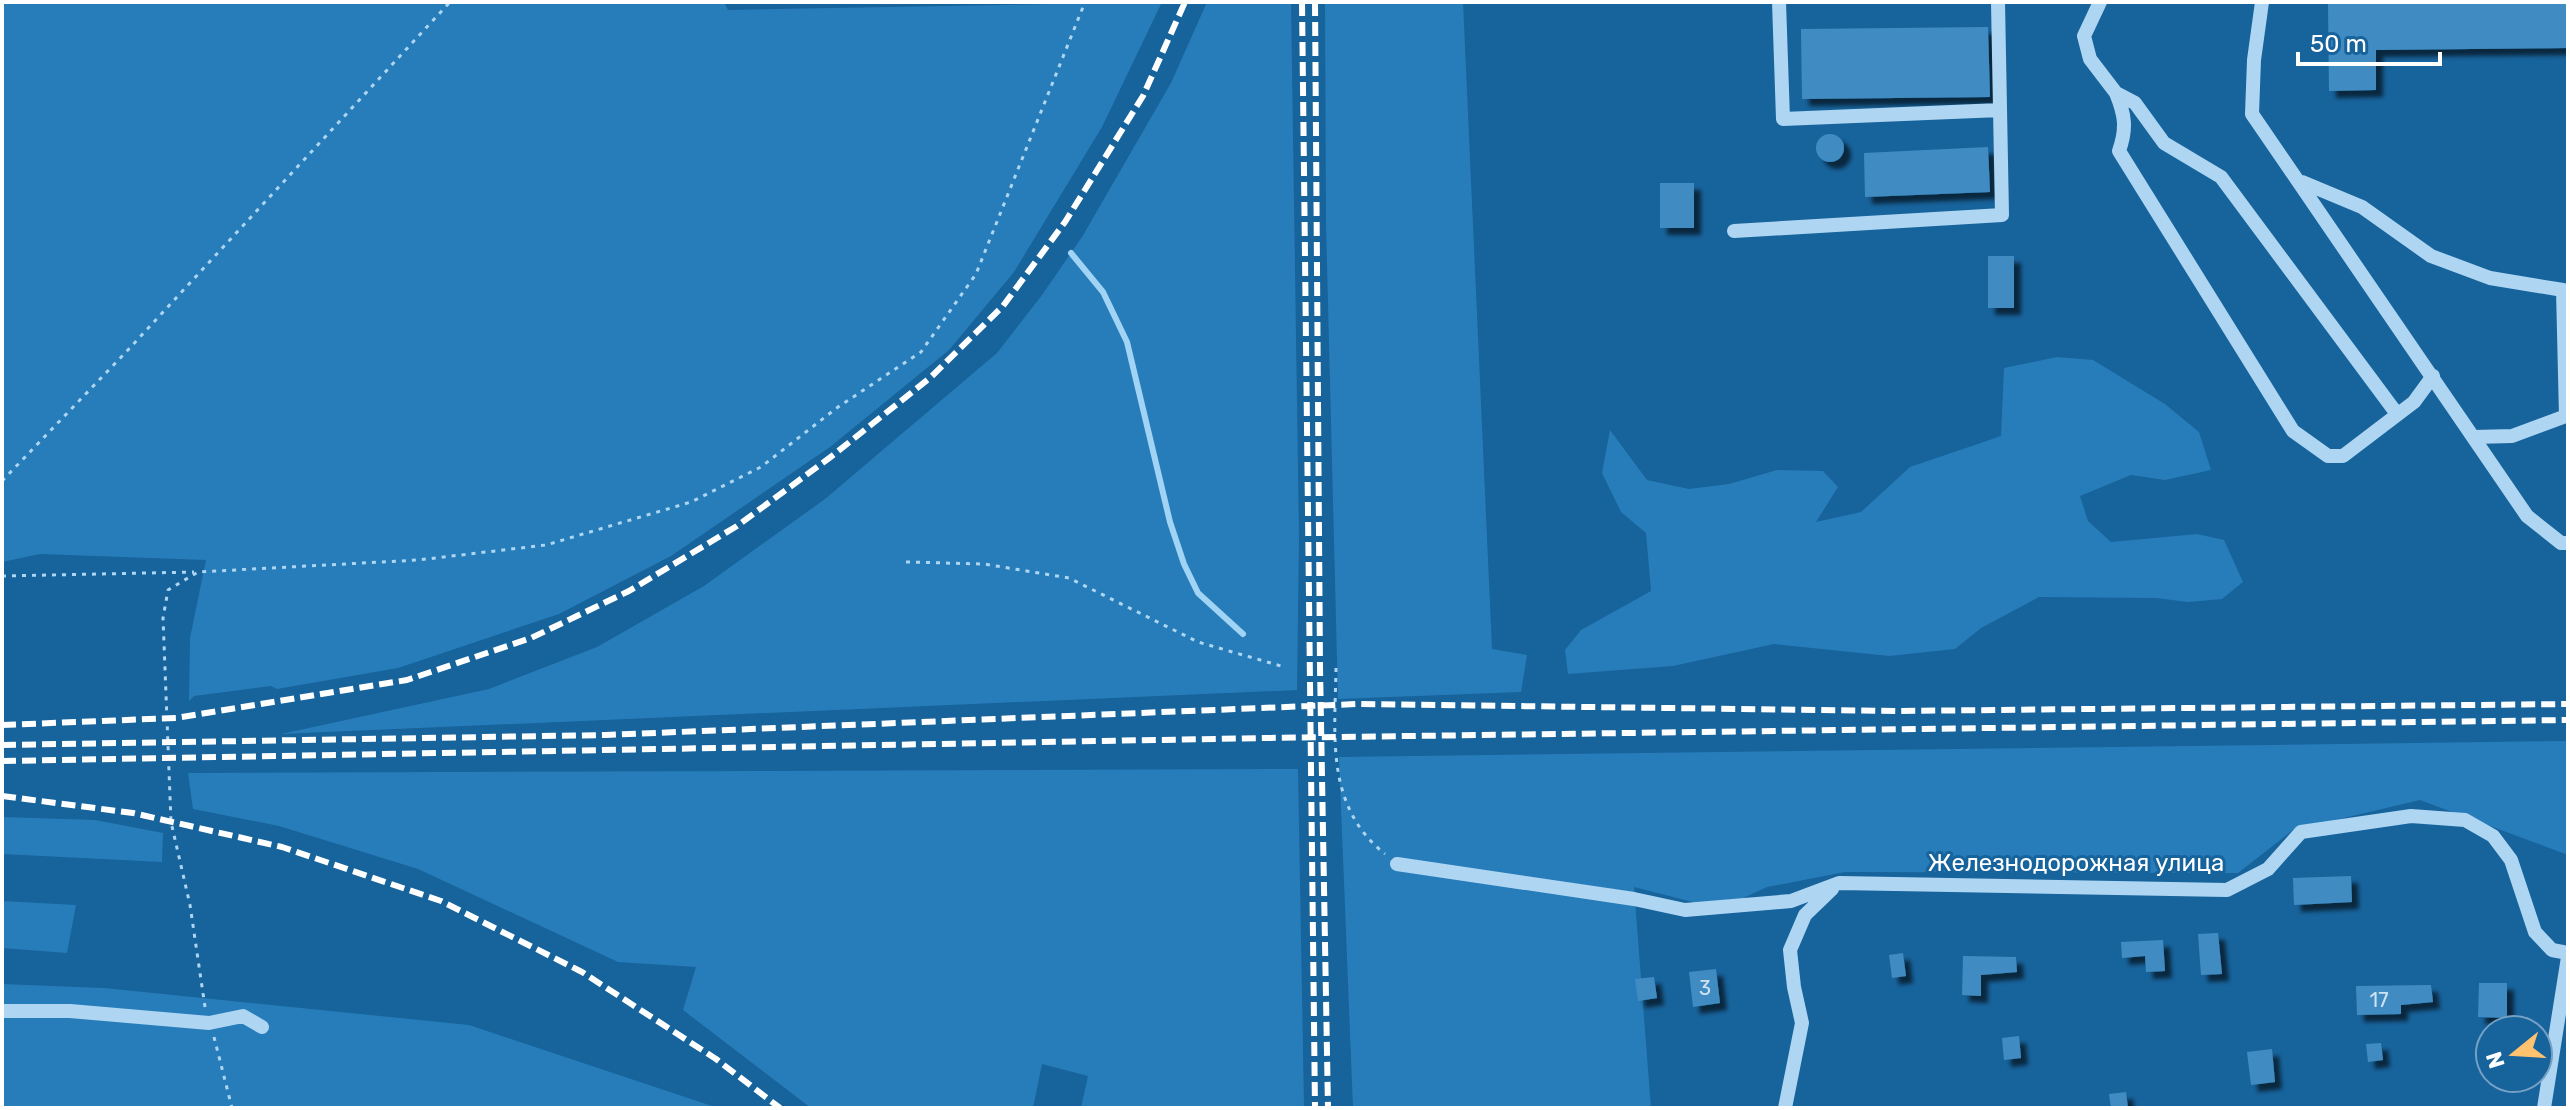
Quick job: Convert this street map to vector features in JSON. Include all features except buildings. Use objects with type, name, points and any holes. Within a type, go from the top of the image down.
[{"type":"street","points":[[1779,2],[1783,119],[2000,110]]},
{"type":"street","points":[[1734,231],[2002,215],[1998,2]]},
{"type":"street","points":[[2100,2],[2084,36],[2090,59],[2116,93],[2125,115],[2126,131],[2119,151],[2293,431],[2328,456],[2343,456],[2414,402],[2433,376]]},
{"type":"street","points":[[2262,2],[2254,60],[2252,114],[2302,182],[2527,516],[2561,543],[2568,543]]},
{"type":"street","points":[[2116,93],[2135,103],[2164,143],[2221,177],[2397,414]]},
{"type":"street","points":[[2302,182],[2362,207],[2431,256],[2490,278],[2563,290],[2566,416],[2512,436],[2474,437]]},
{"type":"street","name":"Железнодорожная улица","points":[[1397,864],[1634,899],[1685,910],[1791,901],[1839,883],[2227,890],[2268,869],[2301,832],[2411,816],[2465,820],[2493,836],[2511,860],[2535,932],[2552,950],[2568,955]]},
{"type":"street","points":[[1785,1108],[1802,1023],[1790,950],[1805,915],[1839,883]]},
{"type":"street","points":[[2544,1108],[2568,955]]},
{"type":"street","points":[[2,1011],[70,1011],[209,1023],[243,1016],[262,1027]]},
{"type":"path","points":[[2,481],[450,2]]},
{"type":"path","points":[[2,576],[198,572],[418,560],[546,545],[691,502],[761,467],[838,407],[921,352],[976,274],[1085,2]]},
{"type":"path","points":[[906,562],[984,564],[1069,578],[1198,642],[1281,666]]},
{"type":"path","points":[[198,572],[168,590],[163,618],[171,822],[190,905],[197,972],[232,1108]]},
{"type":"path","points":[[1336,668],[1335,757],[1345,806],[1375,846],[1397,864]]},
{"type":"shaded area","points":[[2,2],[724,2],[728,10],[1162,2],[1102,127],[1014,272],[949,350],[830,447],[671,556],[559,614],[398,668],[277,689],[271,686],[194,696],[189,701],[190,638],[206,560],[40,554],[2,562]]},
{"type":"shaded area","points":[[1207,2],[1291,2],[1299,537],[1297,690],[281,734],[489,689],[597,647],[704,586],[825,499],[997,353],[1042,295],[1082,237],[1171,83]]},
{"type":"shaded area","points":[[1325,2],[1463,2],[1492,649],[1527,655],[1521,692],[1338,699],[1326,224]]},
{"type":"shaded area","points":[[2057,357],[2093,360],[2165,404],[2199,432],[2211,470],[2165,480],[2131,475],[2080,496],[2088,521],[2111,542],[2197,534],[2224,540],[2243,582],[2222,599],[2188,602],[2156,598],[2039,597],[1981,628],[1955,649],[1889,656],[1774,644],[1673,666],[1568,674],[1565,650],[1581,630],[1651,591],[1646,533],[1621,512],[1602,473],[1610,430],[1647,480],[1689,489],[1729,484],[1777,470],[1823,471],[1838,487],[1816,522],[1861,512],[1910,467],[2001,436],[2004,368]]},
{"type":"shaded area","points":[[2568,741],[2568,855],[2420,800],[2293,830],[2238,873],[1845,872],[1767,887],[1720,909],[1634,887],[1651,1108],[1353,1108],[1339,757]]},
{"type":"shaded area","points":[[1298,769],[1304,1108],[1081,1108],[1088,1076],[1042,1064],[1033,1108],[811,1108],[683,1010],[696,967],[618,962],[418,869],[279,826],[193,809],[188,773]]},
{"type":"shaded area","points":[[2,817],[95,820],[163,833],[162,862],[2,854]]},
{"type":"shaded area","points":[[2,901],[76,905],[67,953],[2,948]]},
{"type":"shaded area","points":[[2,984],[104,988],[469,1025],[718,1108],[2,1108]]},
{"type":"waterway","points":[[1071,253],[1103,292],[1127,342],[1170,522],[1184,564],[1198,593],[1243,634]]},
{"type":"railway","points":[[2,725],[176,718],[407,680],[531,638],[629,591],[737,526],[931,377],[1003,306],[1065,222],[1143,96],[1185,2]]},
{"type":"railway","points":[[1302,2],[1315,1108]]},
{"type":"railway","points":[[1315,2],[1320,667],[1328,1108]]},
{"type":"railway","points":[[2,745],[606,735],[1358,704],[1899,711],[2568,704]]},
{"type":"railway","points":[[2,761],[1266,738],[2568,720]]},
{"type":"railway","points":[[2,796],[133,813],[282,847],[441,901],[582,972],[716,1059],[780,1108]]}]
